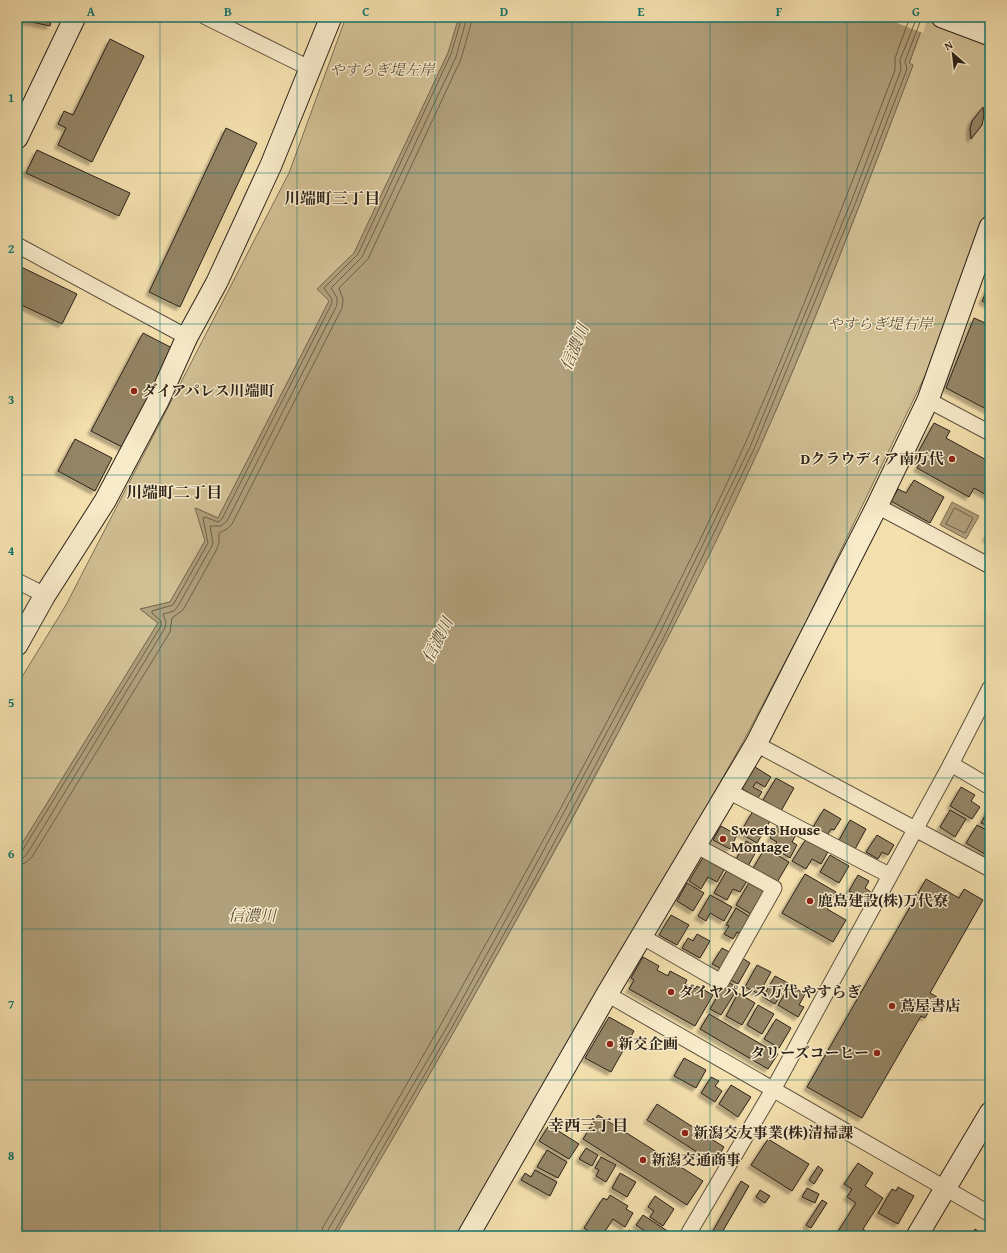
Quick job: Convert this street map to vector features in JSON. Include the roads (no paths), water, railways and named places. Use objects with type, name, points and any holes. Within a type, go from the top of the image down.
[{"type":"street","points":[[17,138],[75,17]]},
{"type":"street","points":[[206,17],[311,69]]},
{"type":"street","points":[[17,645],[45,595],[105,501],[160,399],[187,337],[224,268],[271,164],[331,17]]},
{"type":"street","points":[[942,17],[990,35]]},
{"type":"street","points":[[468,1236],[607,994],[756,744],[877,506],[928,400],[990,227]]},
{"type":"street","points":[[17,245],[187,337]]},
{"type":"street","points":[[928,400],[990,433]]},
{"type":"street","points":[[877,506],[990,566]]},
{"type":"street","points":[[17,580],[45,595]]},
{"type":"street","points":[[687,1236],[774,1088],[889,875],[916,829],[990,688]]},
{"type":"street","points":[[756,744],[990,869]]},
{"type":"street","points":[[951,764],[990,786]]},
{"type":"street","points":[[728,791],[889,875]]},
{"type":"street","points":[[642,936],[721,982],[774,888],[695,845]]},
{"type":"street","points":[[607,994],[774,1088],[990,1214]]},
{"type":"street","points":[[917,1236],[990,1113]]},
{"type":"water","name":"信濃川","points":[[459,17],[926,17],[909,63],[913,65],[858,210],[780,402],[715,544],[643,685],[569,824],[425,1083],[335,1236],[17,1236],[17,852],[158,623],[140,609],[170,602],[205,541],[195,508],[218,518],[329,301],[317,289],[354,253],[448,53]]},
{"type":"water","points":[[952,502],[979,516],[966,539],[940,525]]},
{"type":"place","name":"ダイアパレス川端町","points":[[134,391]]},
{"type":"place","name":"Dクラウディア南万代","points":[[952,459]]},
{"type":"place","name":"Sweets House Montage","points":[[723,839]]},
{"type":"place","name":"鹿島建設(株)万代寮","points":[[810,901]]},
{"type":"place","name":"ダイヤパレス万代 やすらぎ","points":[[671,992]]},
{"type":"place","name":"蔦屋書店","points":[[892,1006]]},
{"type":"place","name":"新交企画","points":[[610,1044]]},
{"type":"place","name":"タリーズコーヒー","points":[[877,1053]]},
{"type":"place","name":"新潟交友事業(株)清掃課","points":[[685,1133]]},
{"type":"place","name":"新潟交通商事","points":[[643,1160]]},
{"type":"district","name":"川端町三丁目","points":[[332,198]]},
{"type":"district","name":"川端町二丁目","points":[[174,492]]},
{"type":"district","name":"幸西三丁目","points":[[588,1125]]},
{"type":"park label","name":"やすらぎ堤左岸","points":[[382,70]]},
{"type":"park label","name":"やすらぎ堤右岸","points":[[880,324]]}]
